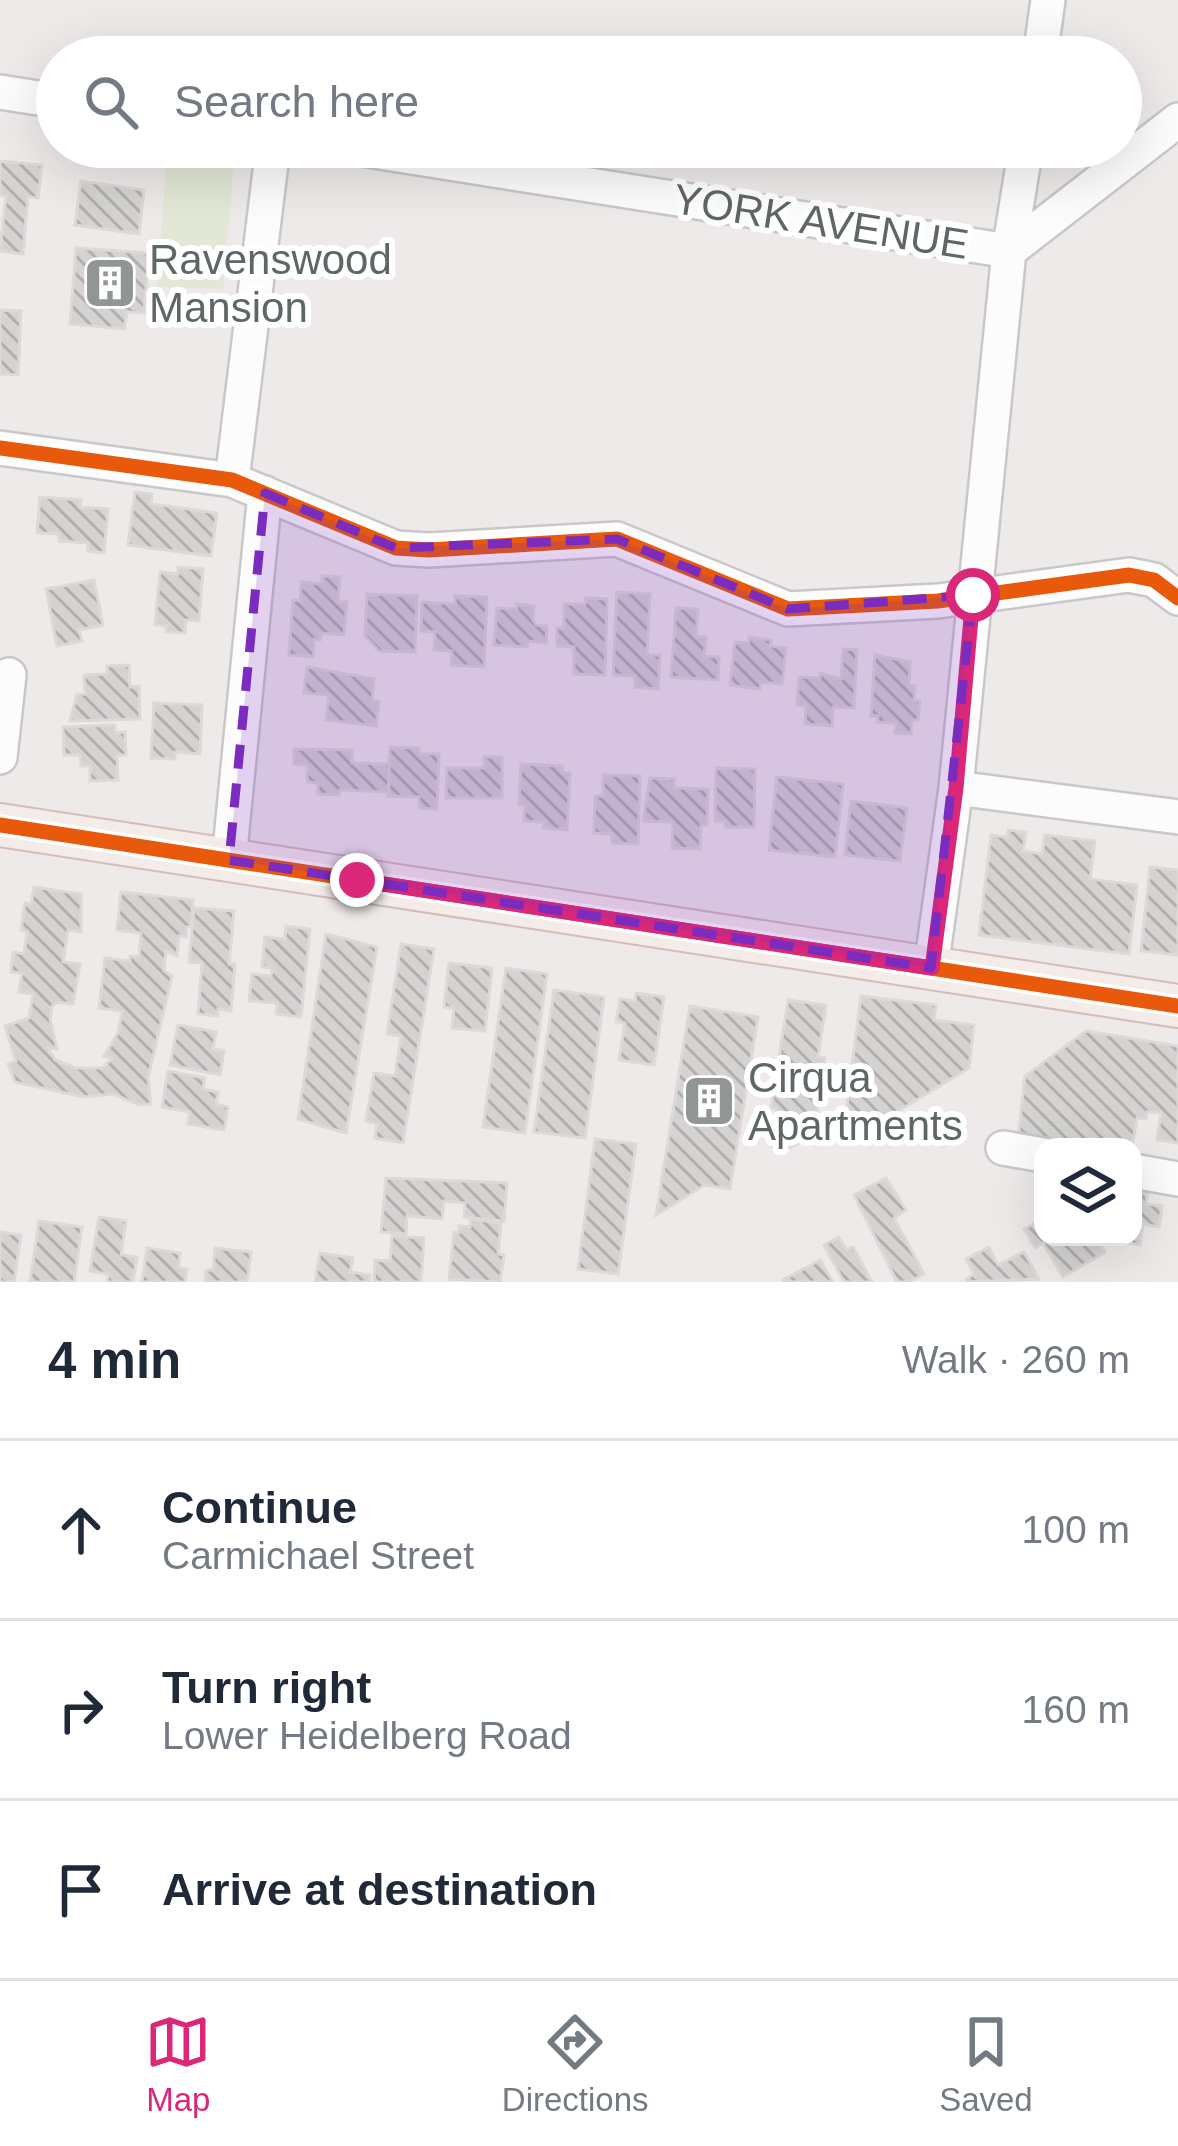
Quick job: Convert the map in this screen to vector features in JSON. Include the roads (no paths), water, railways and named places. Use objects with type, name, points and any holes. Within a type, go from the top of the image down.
[{"type":"main road","points":[[0,825],[1178,1006]]},
{"type":"street","points":[[1043,36],[1048,0]]},
{"type":"street","points":[[0,92],[36,98]]},
{"type":"street","points":[[1142,148],[1178,120]]},
{"type":"street","points":[[232,480],[270,168]]},
{"type":"street","name":"YORK AVENUE","points":[[482,168],[1010,251]]},
{"type":"street","points":[[932,968],[1023,168]]},
{"type":"street","points":[[1010,251],[1116,168]]},
{"type":"street","points":[[0,448],[232,480],[396,548],[617,539],[788,609],[973,595],[1129,575],[1154,580],[1178,598]]},
{"type":"street","points":[[229,860],[265,493]]},
{"type":"street","points":[[0,757],[9,675]]},
{"type":"street","points":[[956,788],[1178,817]]},
{"type":"street","points":[[1003,1148],[1034,1154]]},
{"type":"street","points":[[1142,1173],[1178,1179]]},
{"type":"place","name":"Ravenswood Mansion","points":[[110,283]]},
{"type":"place","name":"Cirqua Apartments","points":[[709,1101]]}]
